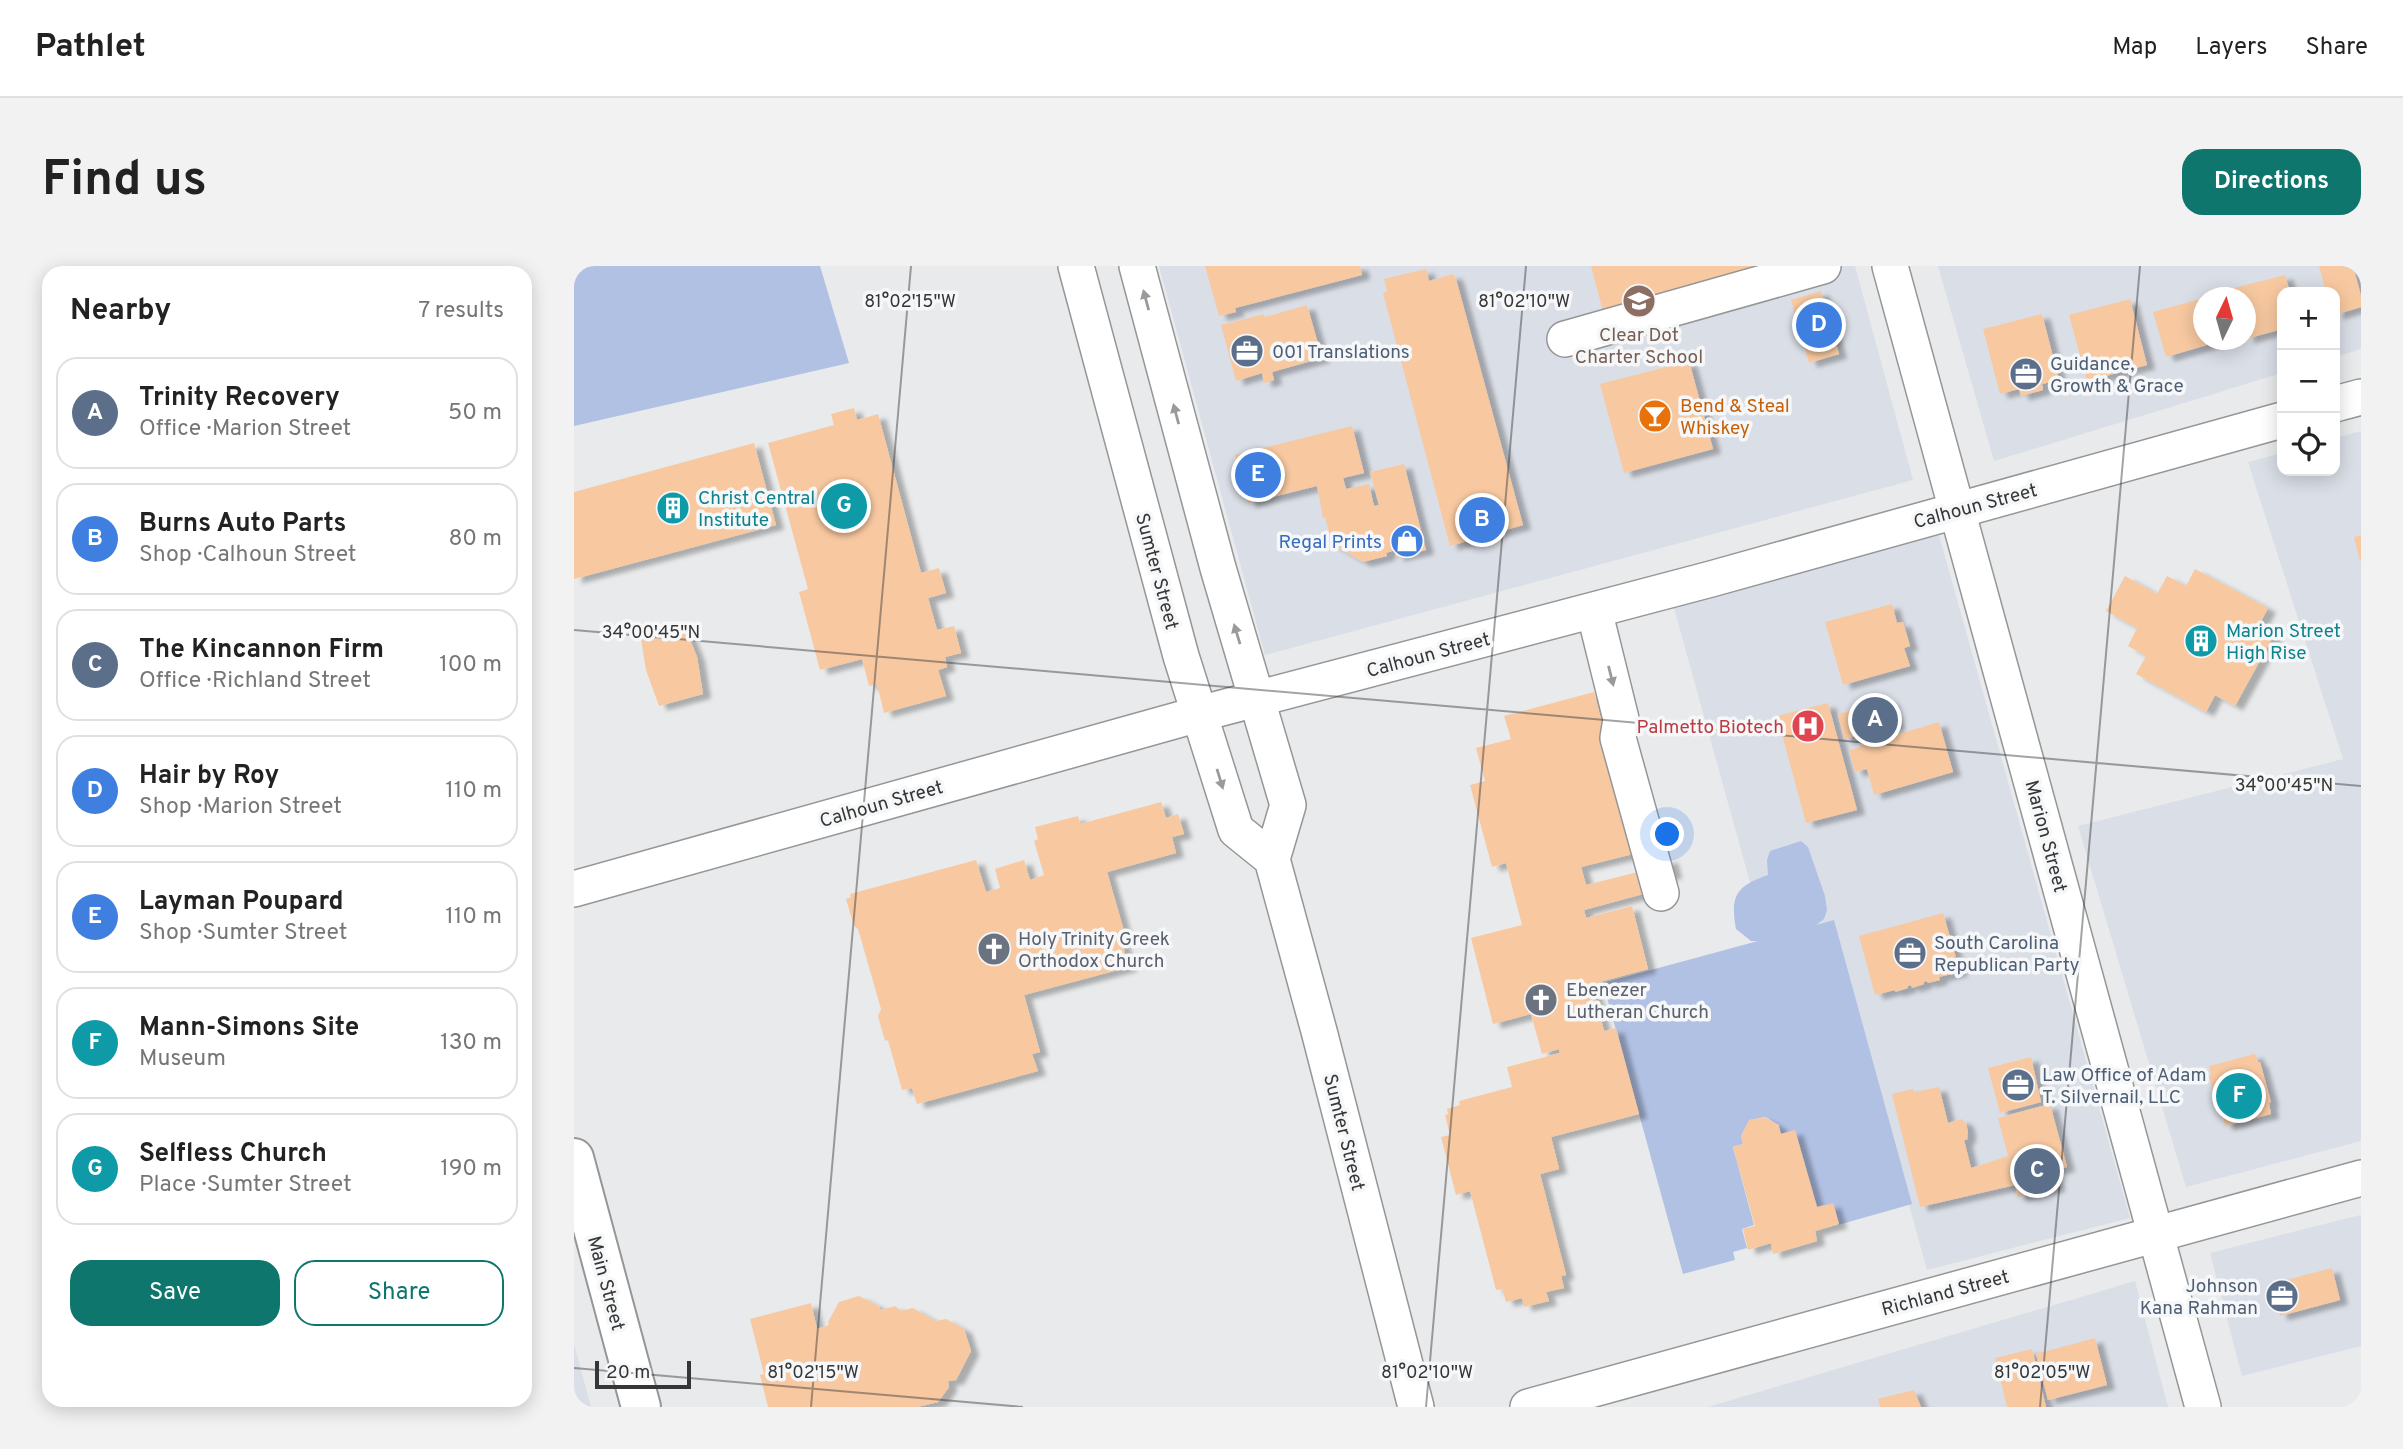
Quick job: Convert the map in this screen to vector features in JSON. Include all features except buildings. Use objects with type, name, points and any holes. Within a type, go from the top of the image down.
[{"type":"main road","name":"Main Street","points":[[574,1158],[640,1407]]},
{"type":"street","name":"Sumter Street","points":[[1076,266],[1181,656],[1236,830],[1272,859],[1416,1407]]},
{"type":"street","points":[[1137,266],[1218,568],[1288,806],[1272,859]]},
{"type":"street","points":[[1565,339],[1823,266]]},
{"type":"street","name":"Marion Street","points":[[1891,266],[2203,1407]]},
{"type":"street","points":[[2340,403],[2361,397]]},
{"type":"street","name":"Calhoun Street","points":[[574,889],[1199,714],[1795,556],[2277,421]]},
{"type":"street","points":[[1594,610],[1621,719],[1618,738],[1661,893]]},
{"type":"street","name":"Richland Street","points":[[1528,1407],[2361,1178]]},
{"type":"shaded area","points":[[574,266],[820,266],[849,363],[574,426]]},
{"type":"shaded area","points":[[1159,266],[1855,266],[1913,480],[1265,655]]},
{"type":"shaded area","points":[[1938,266],[2361,266],[2361,349],[2340,355],[2340,287],[2277,287],[2277,375],[1994,461]]},
{"type":"shaded area","points":[[2361,431],[2361,1141],[2186,1187],[2078,826],[2343,759],[2248,462],[2277,454],[2277,476],[2340,476],[2340,437]]},
{"type":"shaded area","points":[[1939,535],[2130,1218],[1927,1270],[1834,933],[1769,951],[1674,608]]},
{"type":"shaded area","points":[[1801,841],[1808,847],[1825,896],[1827,910],[1824,919],[1816,925],[1834,920],[1912,1204],[1838,1225],[1832,1205],[1817,1209],[1795,1131],[1781,1134],[1779,1125],[1765,1117],[1750,1120],[1741,1136],[1743,1144],[1733,1147],[1754,1225],[1742,1229],[1747,1248],[1733,1252],[1735,1260],[1683,1274],[1603,983],[1758,941],[1751,941],[1736,929],[1735,900],[1742,888],[1768,875],[1767,860],[1770,851]]},
{"type":"shaded area","points":[[2361,1215],[2361,1346],[2242,1376],[2210,1253]]},
{"type":"shaded area","points":[[2135,1281],[2168,1407],[1708,1407]]},
{"type":"shaded area","points":[[574,1344],[591,1407],[574,1407]]},
{"type":"place","name":"Clear Dot Charter School","points":[[1639,301]]},
{"type":"place","name":"Hair by Roy","points":[[1819,325]]},
{"type":"place","name":"001 Translations","points":[[1247,351]]},
{"type":"place","name":"Guidance, Growth & Grace","points":[[2026,374]]},
{"type":"place","name":"Bend & Steal Whiskey","points":[[1655,416]]},
{"type":"place","name":"Layman Poupard","points":[[1258,475]]},
{"type":"place","name":"Selfless Church","points":[[844,506]]},
{"type":"place","name":"Christ Central Institute","points":[[673,508]]},
{"type":"place","name":"Burns Auto Parts","points":[[1482,520]]},
{"type":"place","name":"Regal Prints","points":[[1407,541]]},
{"type":"place","name":"Marion Street High Rise","points":[[2201,641]]},
{"type":"place","name":"Trinity Recovery","points":[[1875,720]]},
{"type":"place","name":"Palmetto Biotech","points":[[1808,726]]},
{"type":"place","name":"Holy Trinity Greek Orthodox Church","points":[[994,949]]},
{"type":"place","name":"South Carolina Republican Party","points":[[1910,953]]},
{"type":"place","name":"Ebenezer Lutheran Church","points":[[1541,1000]]},
{"type":"place","name":"Law Office of Adam T. Silvernail, LLC","points":[[2018,1085]]},
{"type":"place","name":"Mann-Simons Site","points":[[2239,1096]]},
{"type":"place","name":"The Kincannon Firm","points":[[2037,1171]]},
{"type":"place","name":"Johnson Kana Rahman","points":[[2282,1296]]}]
